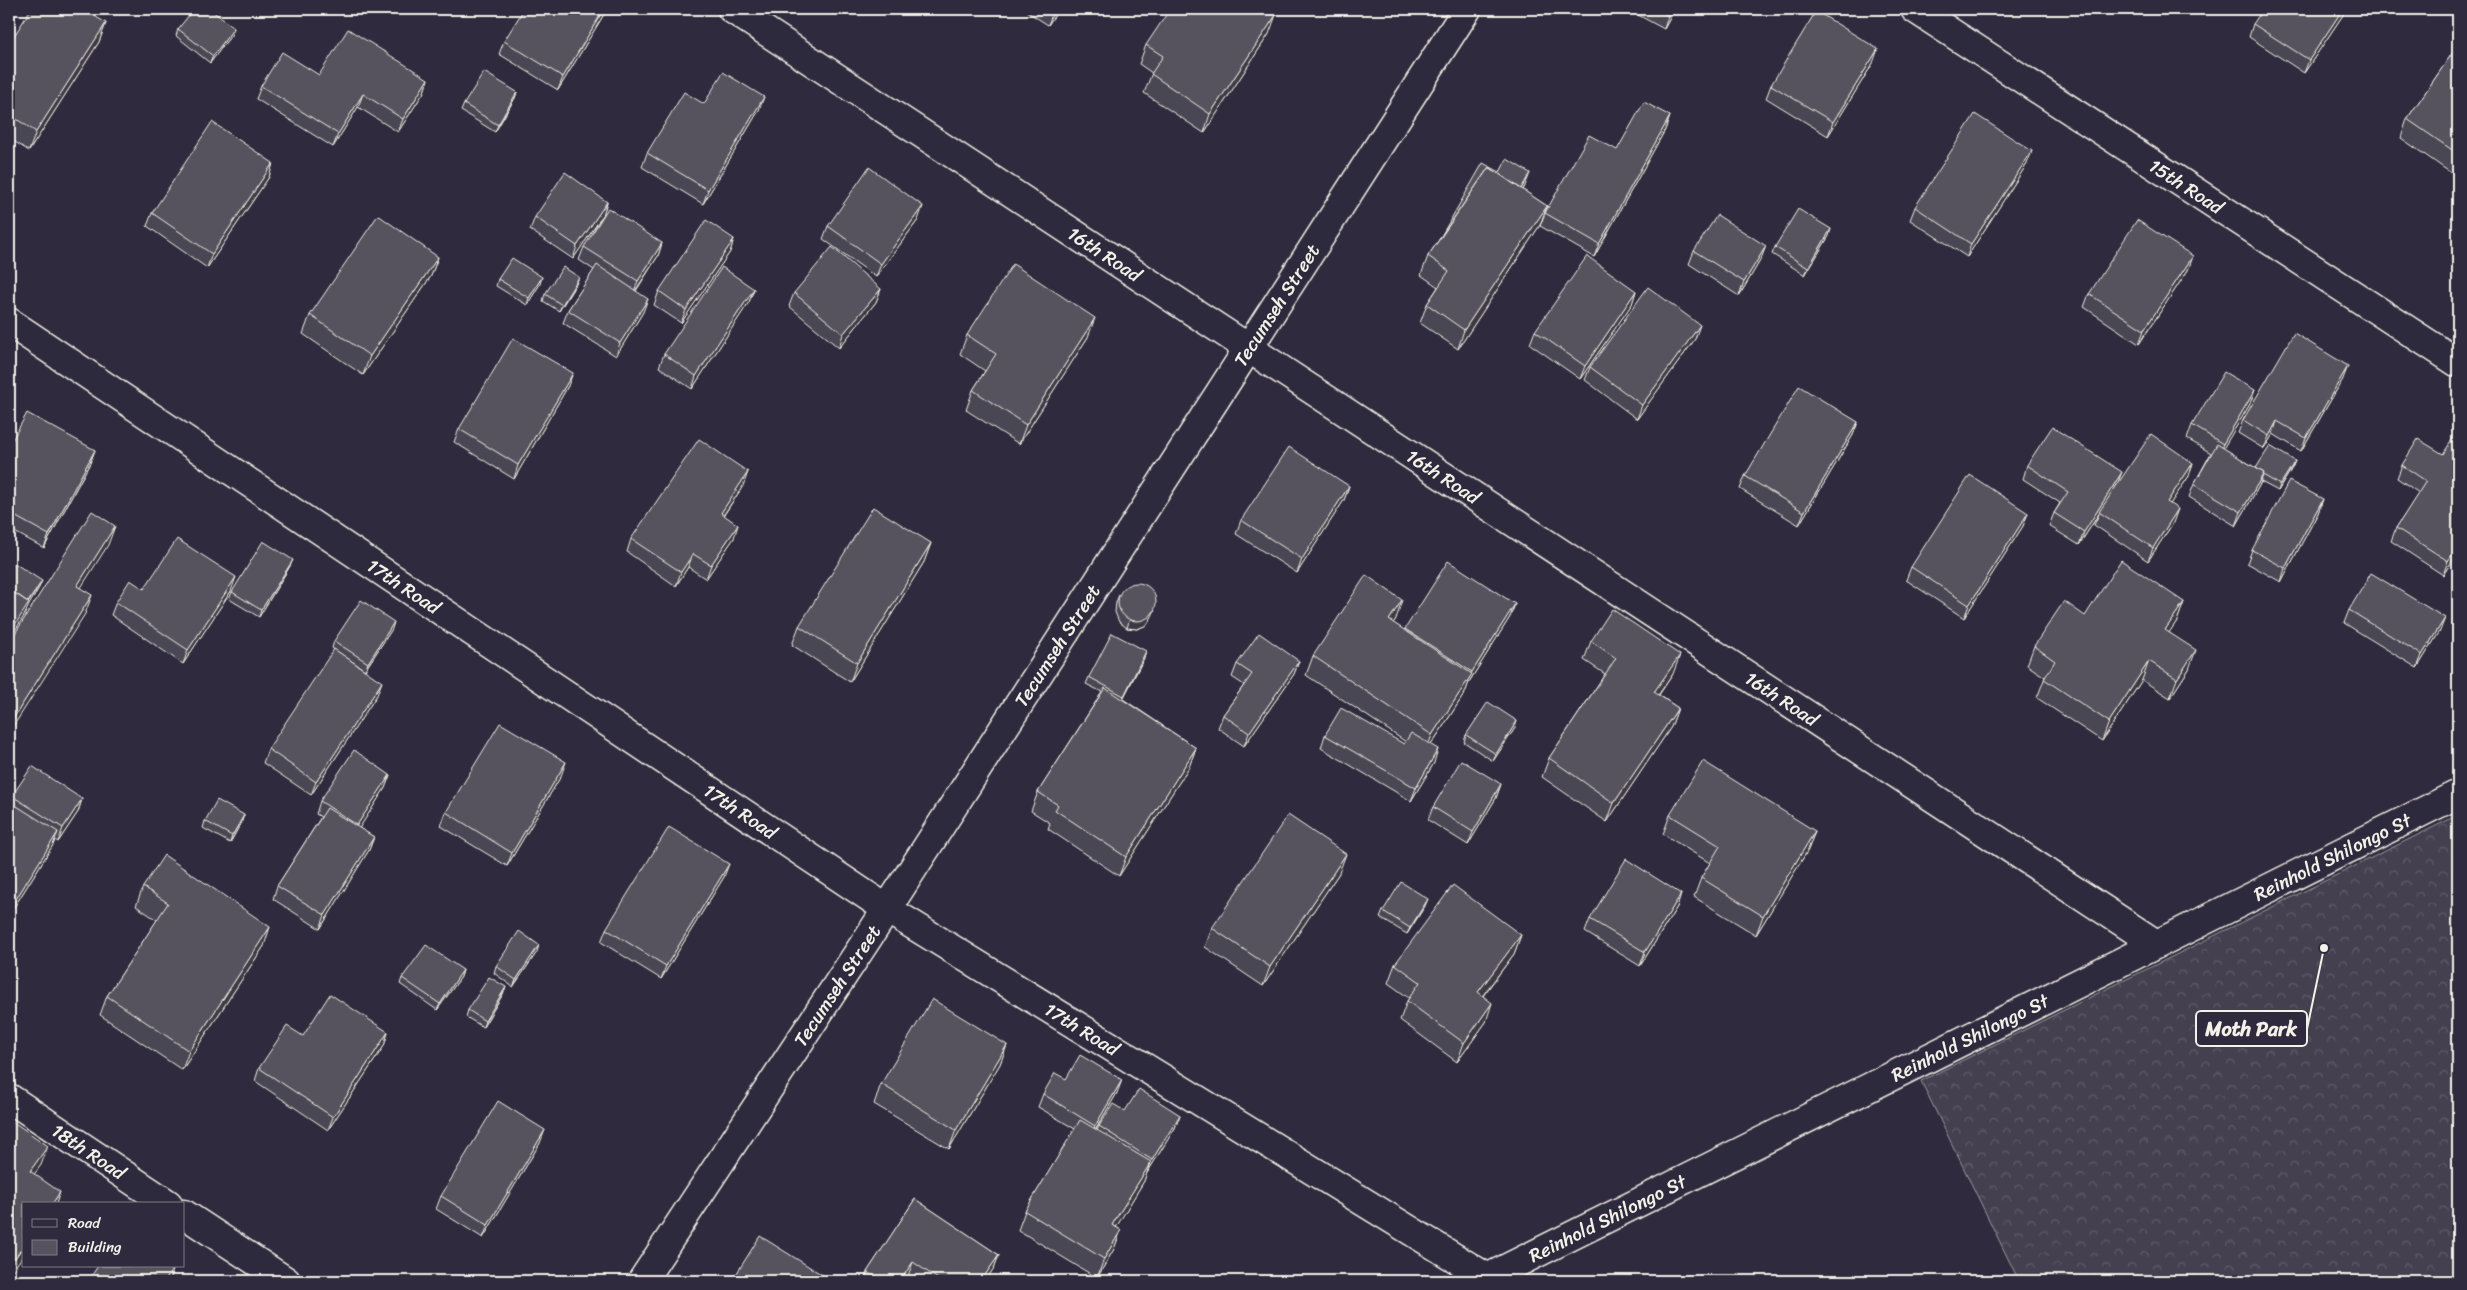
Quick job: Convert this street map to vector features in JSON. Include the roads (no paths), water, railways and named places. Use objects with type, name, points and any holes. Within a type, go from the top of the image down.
[{"type":"street","name":"16th Road","points":[[732,9],[2156,944]]},
{"type":"street","name":"Tecumseh Street","points":[[642,1281],[887,909],[1467,9]]},
{"type":"street","name":"15th Road","points":[[1915,9],[2458,363]]},
{"type":"street","name":"17th Road","points":[[9,322],[887,909],[1484,1279]]},
{"type":"street","name":"Reinhold Shilongo St","points":[[1484,1279],[2458,794]]},
{"type":"street","name":"18th Road","points":[[9,1098],[165,1202]]},
{"type":"street","points":[[185,1215],[286,1281]]},
{"type":"place","name":"Moth Park","points":[[2324,948]]}]
